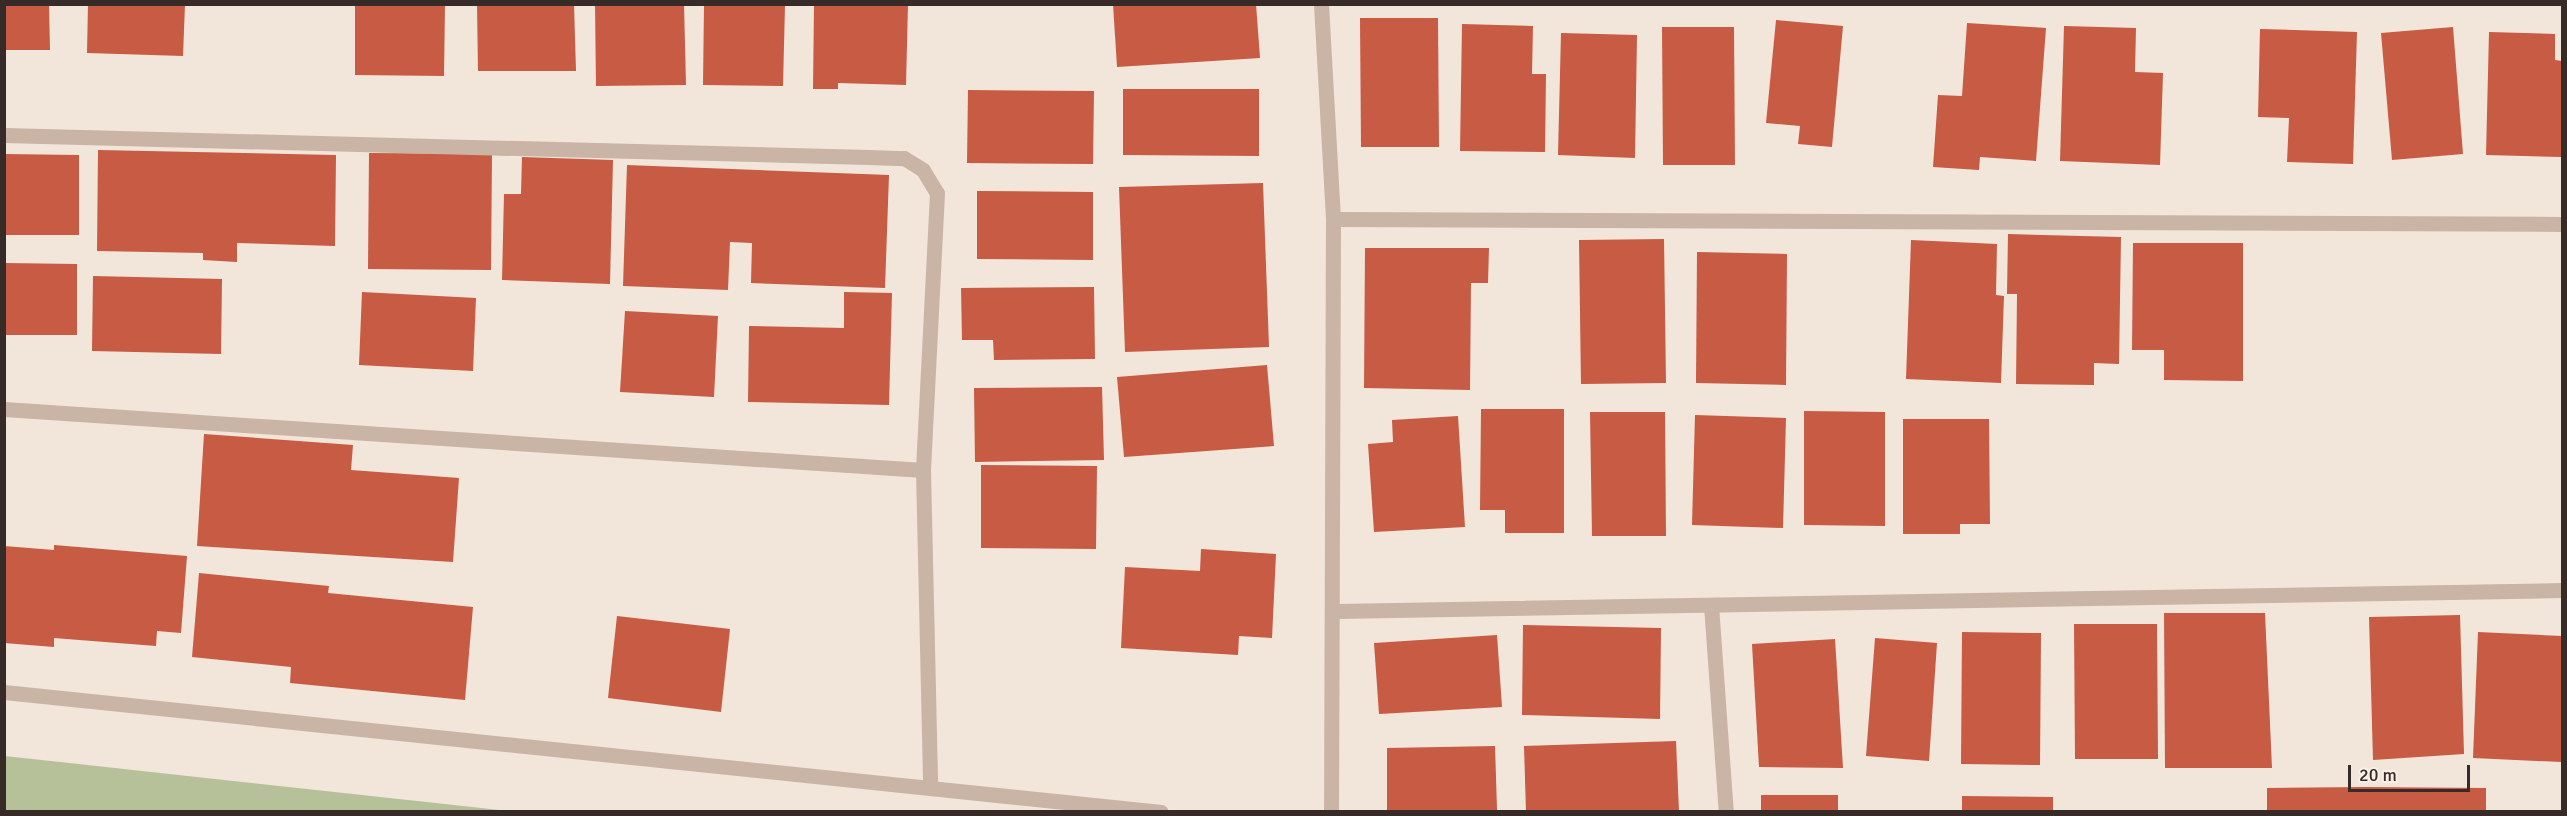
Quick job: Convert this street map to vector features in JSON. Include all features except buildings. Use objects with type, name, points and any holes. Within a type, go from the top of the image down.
[{"type":"street","points":[[1321,4],[1333,219],[1335,611],[1331,812]]},
{"type":"street","points":[[4,135],[904,158],[923,170],[937,194],[923,470],[930,785]]},
{"type":"street","points":[[1333,219],[2562,224]]},
{"type":"street","points":[[4,409],[923,470]]},
{"type":"street","points":[[1335,611],[2562,590]]},
{"type":"street","points":[[1711,606],[1726,812]]},
{"type":"street","points":[[4,693],[930,785],[1161,812]]},
{"type":"green space","points":[[5,756],[509,811],[5,811]]}]
